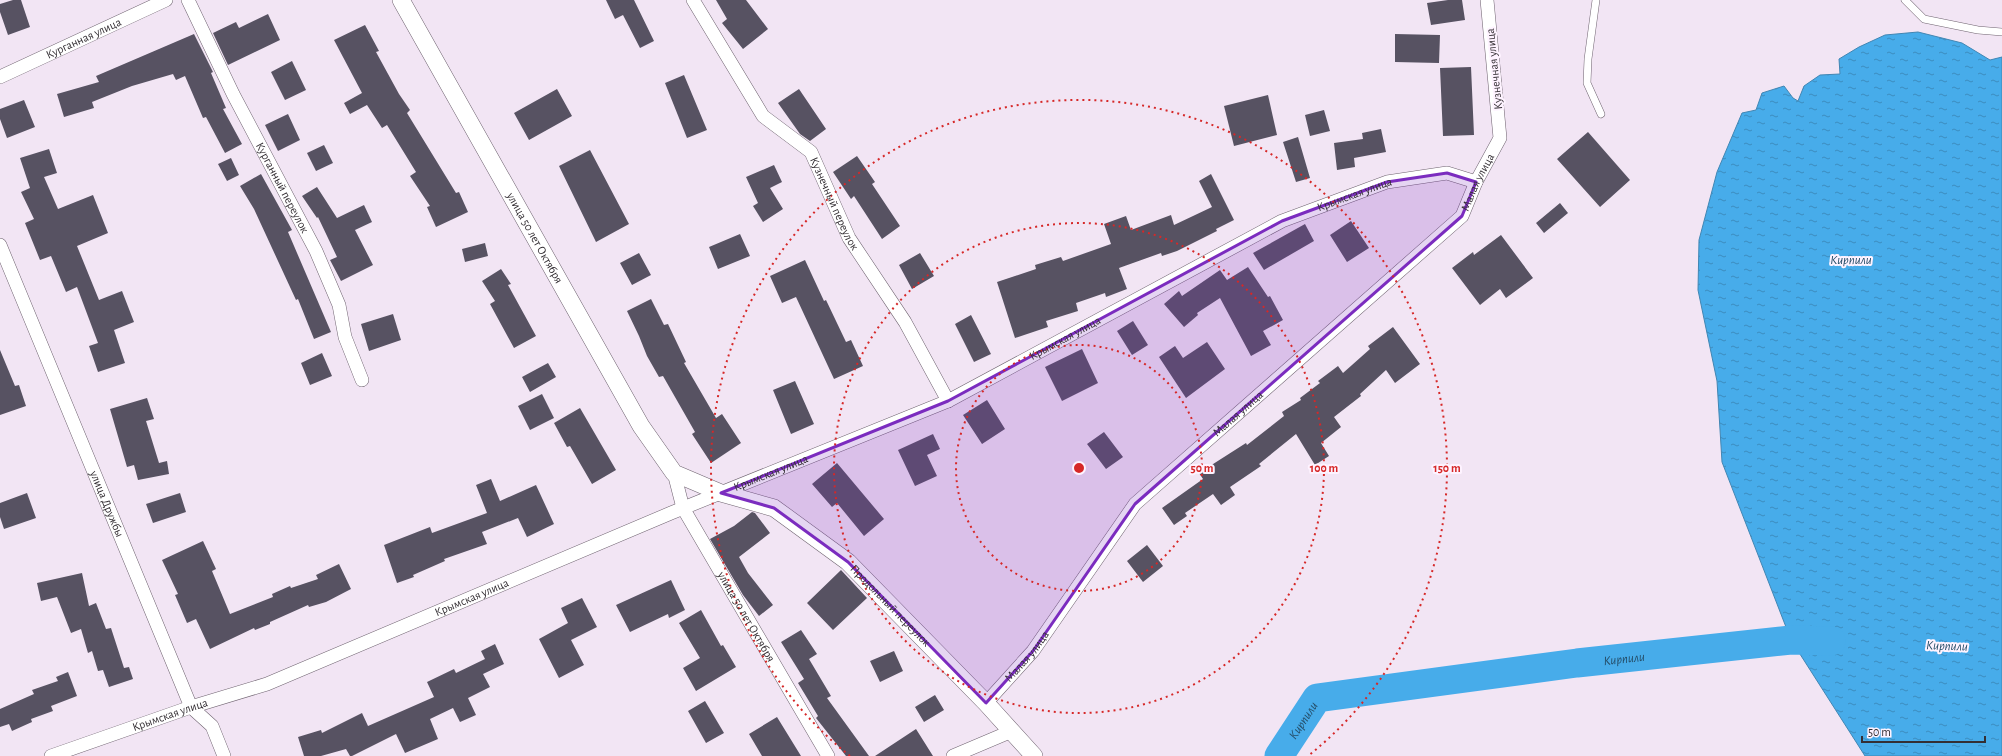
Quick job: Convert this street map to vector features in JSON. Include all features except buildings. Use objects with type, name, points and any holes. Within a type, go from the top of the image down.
[{"type":"street","name":"Курганная улица","points":[[0,76],[166,0]]},
{"type":"street","name":"Курганный переулок","points":[[188,0],[237,101],[316,251],[339,305],[345,338],[362,380]]},
{"type":"street","name":"улица 50 лет Октября","points":[[401,0],[641,426],[674,473],[683,508],[828,756]]},
{"type":"street","name":"Кузнечный переулок","points":[[693,0],[763,116],[810,152],[848,238],[905,322],[948,401]]},
{"type":"street","name":"Кузнечная улица","points":[[1487,0],[1500,138]]},
{"type":"street","name":"Малая улица","points":[[986,703],[1033,651],[1135,504],[1462,216],[1476,182],[1500,138]]},
{"type":"street","name":"Крымская улица","points":[[51,756],[191,707],[267,684],[683,508],[948,401],[1282,221],[1388,182],[1447,173],[1476,182]]},
{"type":"street","name":"улица Дружбы","points":[[0,245],[191,707],[212,726],[224,756]]},
{"type":"street","points":[[674,473],[721,493]]},
{"type":"street","name":"Продольный переулок","points":[[721,493],[774,508],[848,562],[986,703],[1034,756]]},
{"type":"street","points":[[953,756],[1012,731]]},
{"type":"lane","points":[[1596,0],[1588,59],[1587,83],[1601,114]]},
{"type":"lane","points":[[1905,0],[1924,19],[1978,30],[2002,32]]},
{"type":"highlighted area","points":[[1447,173],[1476,182],[1462,216],[1135,504],[1033,651],[986,703],[848,562],[774,508],[721,493],[948,401],[1282,221],[1387,182]]},
{"type":"water","name":"Кирпили","points":[[1918,32],[1962,43],[1990,60],[2002,57],[2002,756],[1865,756],[1791,640],[1722,462],[1717,381],[1698,290],[1699,240],[1717,172],[1742,113],[1756,110],[1762,93],[1784,86],[1793,98],[1798,101],[1804,86],[1820,75],[1840,74],[1839,59],[1859,47],[1885,35]]},
{"type":"waterway","name":"Кирпили","points":[[1279,756],[1317,698],[1577,663],[1791,640],[1831,641]]}]
